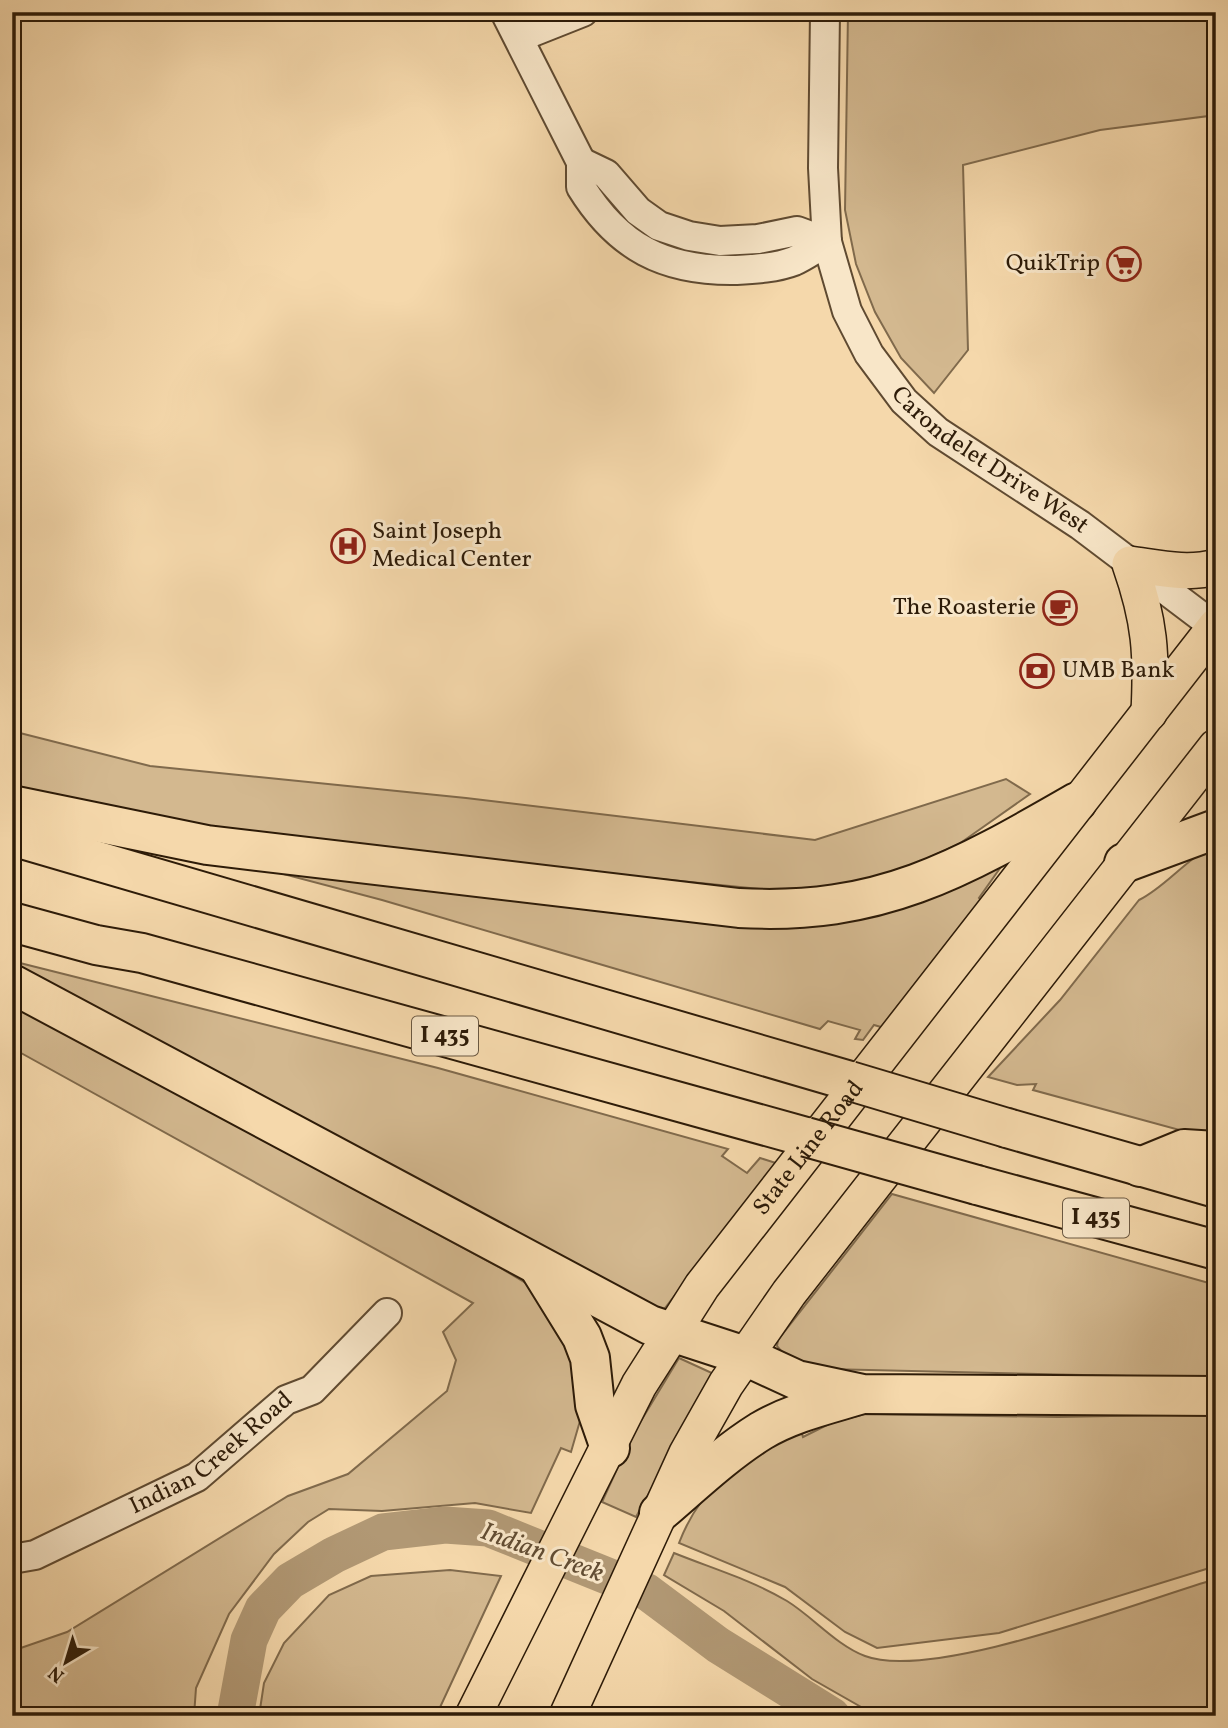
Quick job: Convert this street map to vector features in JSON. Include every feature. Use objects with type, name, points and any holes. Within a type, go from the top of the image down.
[{"type":"highway","points":[[12,805],[207,845],[738,908],[785,911],[859,901],[931,881],[983,857],[1077,802]]},
{"type":"highway","points":[[1124,863],[1216,829]]},
{"type":"highway","name":"I 435","points":[[12,836],[1216,1188]]},
{"type":"highway","name":"I 435","points":[[12,922],[96,945],[142,953],[1216,1250]]},
{"type":"highway","points":[[12,984],[643,1322],[745,1356],[797,1380],[863,1394],[1216,1396]]},
{"type":"highway","points":[[1140,1167],[1184,1149],[1216,1151]]},
{"type":"highway","points":[[537,1264],[582,1337],[590,1358],[595,1405],[610,1448]]},
{"type":"highway","points":[[659,1513],[732,1451],[763,1430],[794,1415],[863,1394]]},
{"type":"main road","points":[[1149,713],[1151,653],[1148,622],[1130,564],[1176,571],[1200,571],[1216,567]]},
{"type":"main road","name":"State Line Road","points":[[473,1716],[610,1448],[639,1385],[672,1332],[745,1229],[1215,627]]},
{"type":"main road","points":[[567,1716],[659,1513],[706,1419],[745,1356],[789,1293],[1216,747]]},
{"type":"street","points":[[505,12],[581,162],[606,174],[638,211],[659,226],[689,236],[720,241],[758,239],[797,231],[827,242]]},
{"type":"street","points":[[520,37],[583,12]]},
{"type":"street","name":"Carondelet Drive West","points":[[825,12],[823,168],[827,242],[851,320],[869,354],[904,401],[938,432],[1080,525],[1215,627]]},
{"type":"street","name":"Indian Creek Road","points":[[12,1559],[35,1555],[197,1477],[286,1400],[313,1390],[387,1314]]},
{"type":"shaded area","points":[[848,12],[1216,12],[1216,115],[1100,130],[963,165],[968,350],[934,393],[901,358],[875,312],[856,264],[845,210]]},
{"type":"shaded area","points":[[12,731],[150,766],[466,798],[815,840],[1006,779],[1030,794],[959,844],[893,874],[823,888],[760,889],[560,869],[135,819],[12,789]]},
{"type":"shaded area","points":[[1216,845],[1216,1140],[1033,1090],[1036,1084],[1017,1085],[988,1077],[1060,1000],[1139,900],[1195,857]]},
{"type":"shaded area","points":[[1003,864],[979,898],[981,900],[881,1027],[874,1025],[863,1040],[855,1039],[860,1030],[828,1021],[820,1029],[382,900],[249,865],[720,915]]},
{"type":"shaded area","points":[[12,961],[438,1068],[728,1149],[722,1156],[747,1173],[760,1158],[776,1163],[662,1312],[12,971]]},
{"type":"shaded area","points":[[12,1005],[499,1267],[529,1285],[569,1330],[582,1414],[571,1452],[561,1448],[531,1513],[475,1503],[382,1511],[329,1509],[308,1522],[274,1554],[229,1614],[196,1688],[194,1716],[12,1716],[12,1651],[67,1632],[288,1496],[348,1474],[447,1391],[456,1360],[443,1332],[473,1303],[12,1048]]},
{"type":"shaded area","points":[[892,1194],[1216,1285],[1216,1378],[826,1369],[787,1356],[777,1346],[778,1340]]},
{"type":"shaded area","points":[[679,1358],[714,1374],[636,1517],[602,1502],[633,1434]]},
{"type":"shaded area","points":[[865,1414],[1058,1417],[1216,1414],[1216,1566],[999,1633],[877,1648],[845,1632],[785,1587],[679,1543],[701,1503],[728,1474],[800,1428],[803,1437],[831,1423]]},
{"type":"shaded area","points":[[674,1553],[746,1581],[787,1601],[854,1651],[865,1656],[897,1661],[938,1658],[1038,1636],[1216,1579],[1216,1716],[877,1716],[812,1679],[724,1611],[664,1575]]},
{"type":"shaded area","points":[[450,1570],[501,1576],[436,1716],[259,1716],[264,1683],[284,1643],[329,1595],[371,1576]]},
{"type":"waterway","name":"Indian Creek","points":[[235,1716],[249,1640],[263,1609],[290,1581],[334,1555],[383,1532],[445,1525],[488,1528],[647,1592],[718,1645],[832,1716]]},
{"type":"place","name":"QuikTrip","points":[[1124,264]]},
{"type":"place","name":"Saint Joseph Medical Center","points":[[348,546]]},
{"type":"place","name":"The Roasterie","points":[[1060,608]]},
{"type":"place","name":"UMB Bank","points":[[1037,671]]}]
